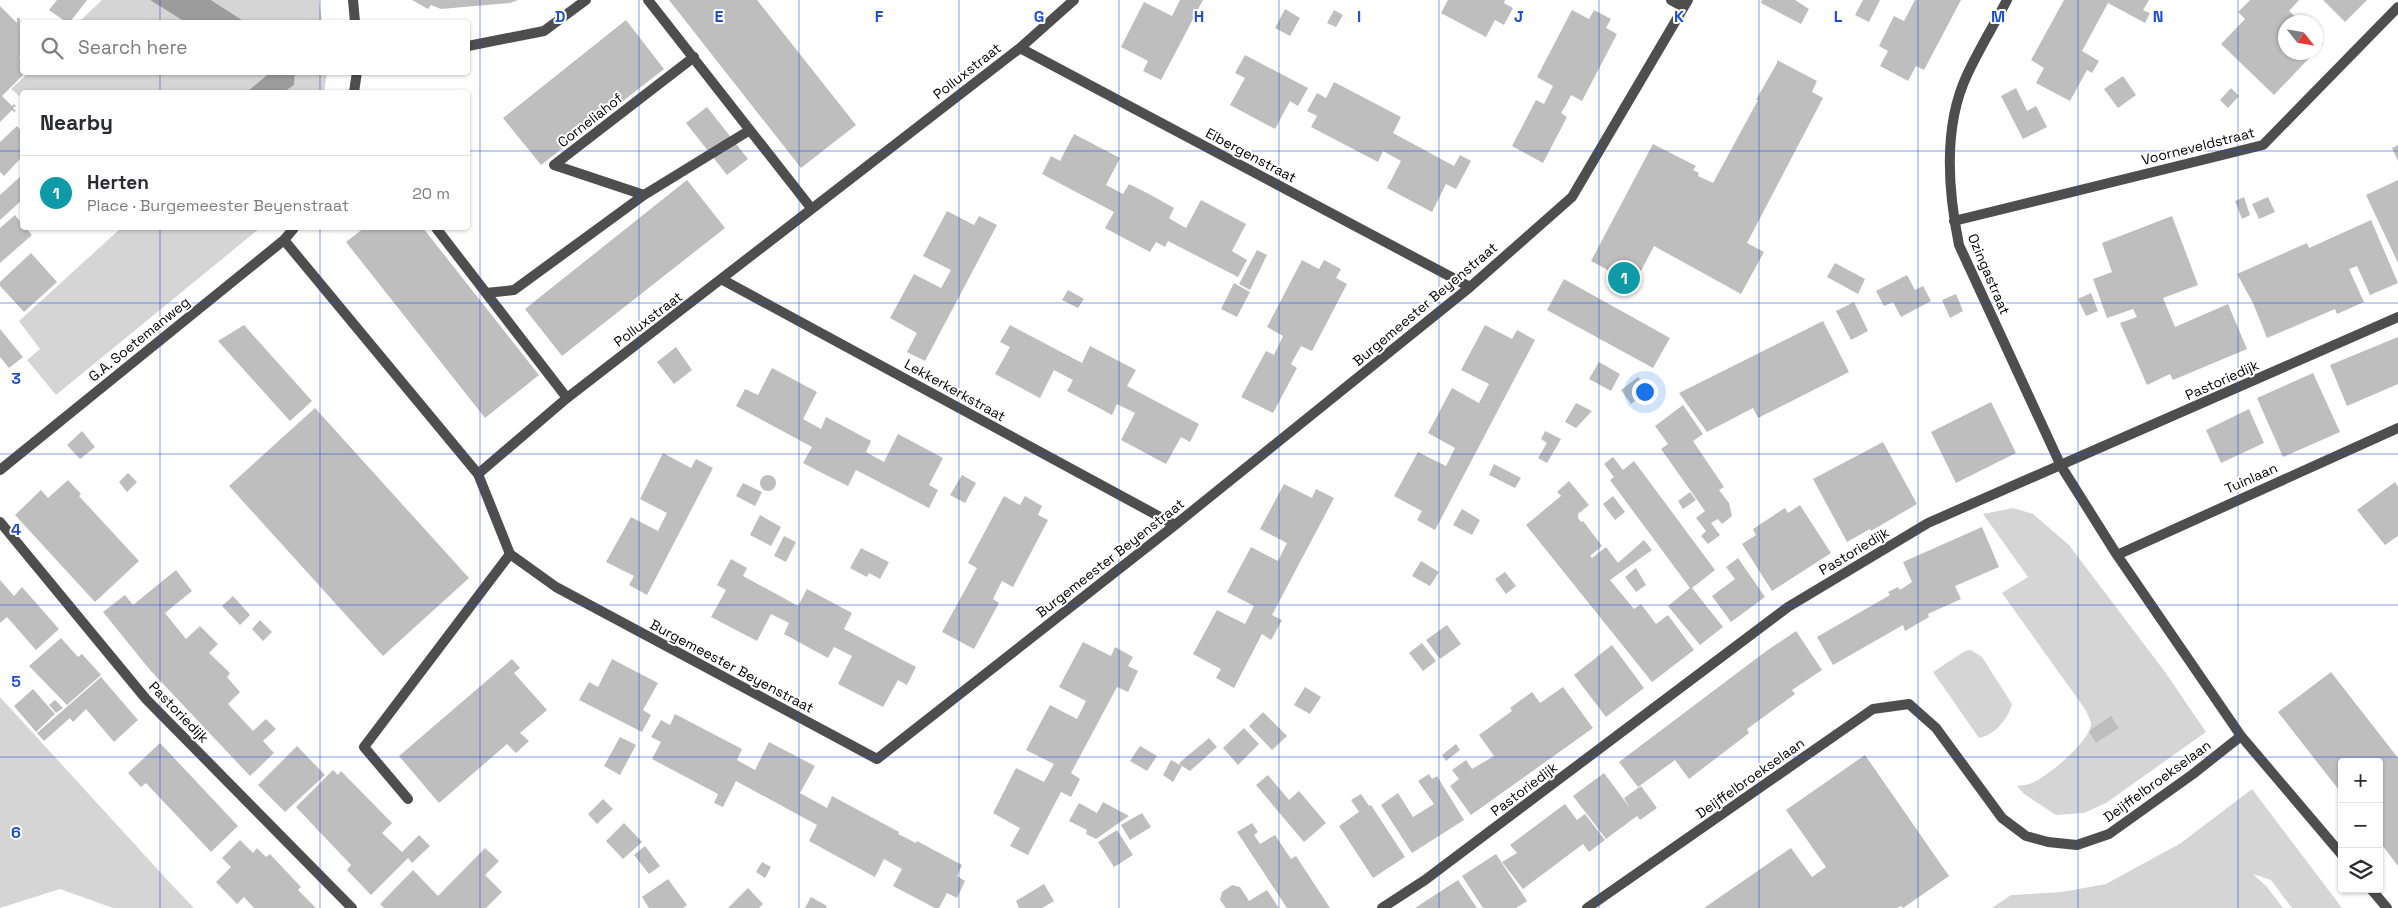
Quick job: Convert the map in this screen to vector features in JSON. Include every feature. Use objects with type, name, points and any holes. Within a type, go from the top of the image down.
[{"type":"street","points":[[353,0],[355,20]]},
{"type":"street","points":[[470,46],[544,31],[586,0]]},
{"type":"street","points":[[648,0],[811,208]]},
{"type":"street","name":"Polluxstraat","points":[[478,474],[567,398],[723,280],[811,208],[1020,48],[1074,0]]},
{"type":"street","points":[[1671,0],[1686,3]]},
{"type":"street","name":"Ozingastraat","points":[[2007,0],[1966,76],[1954,112],[1950,171],[1954,221],[1959,245],[2061,466]]},
{"type":"street","name":"Burgemeester Beyenstraat","points":[[510,554],[556,587],[877,759],[1174,525],[1470,287],[1572,198],[1686,3]]},
{"type":"street","name":"Voorneveldstraat","points":[[1954,221],[2263,145],[2398,7]]},
{"type":"street","name":"Eibergenstraat","points":[[1020,48],[1470,287]]},
{"type":"street","name":"Corneliahof","points":[[644,195],[554,165],[694,57]]},
{"type":"street","points":[[354,90],[357,75]]},
{"type":"street","points":[[486,292],[514,290],[644,195],[750,130]]},
{"type":"street","name":"G.A. Soetemanweg","points":[[0,470],[284,240],[292,230]]},
{"type":"street","points":[[438,230],[567,398]]},
{"type":"street","points":[[284,240],[478,474],[510,554],[364,746],[408,799]]},
{"type":"street","name":"Lekkerkerkstraat","points":[[723,280],[1174,525]]},
{"type":"street","name":"Pastoriedijk","points":[[1382,908],[1426,880],[1788,607],[1928,524],[2398,317]]},
{"type":"street","name":"Tuinlaan","points":[[2117,555],[2398,428]]},
{"type":"street","points":[[2061,466],[2117,555],[2241,736],[2338,850]]},
{"type":"street","name":"Pastoriedijk","points":[[0,522],[146,699],[352,908]]},
{"type":"street","name":"Deijffelbroekselaan","points":[[1587,908],[1873,709],[1909,704],[1936,728],[2002,818],[2026,836],[2048,842],[2077,845],[2109,834],[2193,774],[2241,736]]},
{"type":"street","points":[[2374,893],[2386,908]]},
{"type":"shaded area","points":[[102,0],[150,0],[182,20],[81,20]]},
{"type":"shaded area","points":[[150,0],[211,0],[242,20],[182,20]]},
{"type":"shaded area","points":[[211,0],[319,0],[322,20],[242,20]]},
{"type":"shaded area","points":[[26,75],[267,75],[249,90],[20,90],[20,96],[11,89]]},
{"type":"shaded area","points":[[267,75],[295,75],[294,85],[287,90],[249,90]]},
{"type":"shaded area","points":[[295,75],[327,75],[324,90],[287,90],[294,85]]},
{"type":"shaded area","points":[[119,230],[258,230],[56,395],[27,360],[40,349],[19,321]]},
{"type":"shaded area","points":[[2013,508],[2033,514],[2069,545],[2165,672],[2206,732],[2106,803],[2084,813],[2056,815],[2024,794],[2017,786],[2032,783],[2058,766],[2084,739],[2091,723],[2085,709],[2002,593],[2028,577],[1983,514]]},
{"type":"shaded area","points":[[1971,650],[1982,657],[2012,704],[2000,726],[1990,734],[1979,738],[1933,672],[1965,651]]},
{"type":"shaded area","points":[[0,697],[194,908],[113,908],[60,889],[0,908]]},
{"type":"shaded area","points":[[2252,789],[2342,908],[2292,908],[2271,880],[2253,874],[2267,887],[2283,908],[1992,908],[2011,895],[2062,892],[2106,884],[2181,843]]},
{"type":"building","points":[[57,0],[87,0],[72,20],[63,20],[49,10]]},
{"type":"building","points":[[412,0],[518,0],[510,3],[441,9],[431,5],[428,9]]},
{"type":"building","points":[[669,0],[757,0],[856,125],[801,168]]},
{"type":"building","points":[[1180,0],[1203,0],[1161,80],[1143,71],[1148,61],[1121,47],[1144,2],[1172,16]]},
{"type":"building","points":[[1448,0],[1505,0],[1504,3],[1513,8],[1504,25],[1495,20],[1486,37],[1441,13]]},
{"type":"building","points":[[1762,0],[1795,0],[1809,9],[1801,24],[1761,3]]},
{"type":"building","points":[[1863,0],[1880,0],[1869,22],[1855,15]]},
{"type":"building","points":[[1915,0],[1961,0],[1924,70],[1916,66],[1908,81],[1880,66],[1888,51],[1879,46],[1894,16],[1904,21]]},
{"type":"building","points":[[2064,0],[2149,0],[2143,10],[2150,13],[2145,23],[2108,3],[2082,51],[2099,61],[2092,73],[2087,70],[2070,101],[2036,83],[2044,68],[2031,60]]},
{"type":"building","points":[[2250,0],[2299,0],[2289,11],[2293,15],[2278,15],[2278,60],[2307,60],[2274,95],[2221,44],[2245,19],[2238,12]]},
{"type":"building","points":[[2323,0],[2367,0],[2345,22]]},
{"type":"building","points":[[0,6],[17,23],[17,18],[20,18],[19,57],[20,75],[23,75],[2,96],[12,106],[14,104],[16,106],[13,108],[16,111],[12,110],[0,122]]},
{"type":"building","points":[[1285,9],[1300,18],[1290,36],[1275,28]]},
{"type":"building","points":[[1334,10],[1343,15],[1336,27],[1327,23]]},
{"type":"building","points":[[1572,10],[1589,19],[1594,10],[1611,19],[1606,28],[1617,34],[1582,101],[1571,95],[1561,113],[1567,117],[1543,163],[1512,146],[1536,100],[1544,104],[1553,86],[1537,77]]},
{"type":"building","points":[[626,20],[664,69],[541,165],[503,118]]},
{"type":"building","points":[[1245,55],[1308,88],[1298,106],[1290,101],[1275,129],[1230,105],[1245,78],[1235,73]]},
{"type":"building","points":[[1777,60],[1817,81],[1812,92],[1823,98],[1747,243],[1764,252],[1741,294],[1654,246],[1634,284],[1591,261],[1653,144],[1696,166],[1693,170],[1699,173],[1698,176],[1713,183],[1758,100],[1756,100]]},
{"type":"building","points":[[2123,76],[2136,95],[2118,108],[2104,89]]},
{"type":"building","points":[[1334,82],[1401,117],[1393,133],[1454,166],[1460,155],[1471,161],[1456,189],[1446,184],[1432,212],[1387,188],[1401,161],[1383,151],[1378,162],[1311,127],[1317,116],[1307,111],[1317,93],[1326,98]]},
{"type":"building","points":[[2016,88],[2027,111],[2036,106],[2047,127],[2023,139],[2001,96]]},
{"type":"building","points":[[2231,88],[2239,96],[2228,108],[2220,100]]},
{"type":"building","points":[[707,107],[748,159],[727,175],[686,123]]},
{"type":"building","points":[[17,126],[20,130],[20,159],[4,176],[0,172],[0,142]]},
{"type":"building","points":[[1074,134],[1120,158],[1106,185],[1123,194],[1129,184],[1151,195],[1174,208],[1169,218],[1186,228],[1201,200],[1246,224],[1232,251],[1247,260],[1238,277],[1168,241],[1165,247],[1156,242],[1150,252],[1105,228],[1114,212],[1042,174],[1051,156],[1060,161]]},
{"type":"building","points":[[2398,145],[2398,161],[2392,148]]},
{"type":"building","points":[[20,177],[20,202],[0,220],[0,195]]},
{"type":"building","points":[[687,180],[725,228],[562,356],[525,309]]},
{"type":"building","points":[[2398,180],[2398,263],[2366,195]]},
{"type":"building","points":[[2244,197],[2250,215],[2242,219],[2235,201]]},
{"type":"building","points":[[2268,197],[2275,212],[2259,219],[2252,204]]},
{"type":"building","points":[[947,211],[974,225],[979,216],[997,225],[925,361],[907,352],[917,333],[890,318],[914,274],[941,288],[951,270],[923,256]]},
{"type":"building","points":[[15,215],[20,221],[20,230],[28,230],[32,235],[0,263],[0,228]]},
{"type":"building","points":[[2172,216],[2198,285],[2163,298],[2175,327],[2228,304],[2247,349],[2173,380],[2170,374],[2147,385],[2120,323],[2137,317],[2133,309],[2107,318],[2093,279],[2112,272],[2102,243]]},
{"type":"building","points":[[2371,220],[2398,283],[2370,295],[2357,266],[2349,269],[2364,302],[2337,314],[2335,309],[2267,338],[2253,303],[2237,274],[2307,243],[2309,248]]},
{"type":"building","points":[[361,230],[425,230],[539,375],[485,418],[346,242]]},
{"type":"building","points":[[1257,250],[1267,255],[1250,290],[1239,284]]},
{"type":"building","points":[[31,253],[57,282],[24,312],[0,286],[0,282]]},
{"type":"building","points":[[1302,260],[1319,269],[1324,260],[1341,269],[1336,278],[1347,284],[1312,351],[1301,346],[1291,364],[1297,368],[1273,413],[1241,397],[1266,351],[1274,355],[1283,336],[1267,327]]},
{"type":"building","points":[[1835,263],[1865,279],[1858,294],[1827,277]]},
{"type":"building","points":[[1907,275],[1915,290],[1923,286],[1931,301],[1901,317],[1893,302],[1884,306],[1876,291]]},
{"type":"building","points":[[1564,279],[1670,338],[1653,368],[1547,310]]},
{"type":"building","points":[[1234,283],[1250,292],[1237,317],[1221,309]]},
{"type":"building","points":[[1068,290],[1084,299],[1078,308],[1062,300]]},
{"type":"building","points":[[2091,293],[2098,311],[2086,316],[2078,299]]},
{"type":"building","points":[[1956,294],[1963,311],[1950,318],[1942,300]]},
{"type":"building","points":[[1854,302],[1868,331],[1851,340],[1836,311]]},
{"type":"building","points":[[1823,321],[1849,372],[1758,418],[1753,408],[1707,432],[1679,393]]},
{"type":"building","points":[[244,325],[312,401],[290,421],[218,341]]},
{"type":"building","points":[[1010,325],[1082,363],[1090,346],[1136,370],[1127,386],[1199,424],[1190,442],[1181,437],[1166,464],[1121,440],[1135,413],[1117,404],[1112,415],[1067,391],[1073,380],[1054,370],[1040,398],[995,374],[1010,347],[1000,342]]},
{"type":"building","points":[[1485,325],[1512,339],[1517,330],[1535,340],[1435,530],[1417,520],[1422,511],[1394,496],[1418,452],[1446,466],[1455,448],[1428,433],[1452,388],[1479,403],[1489,384],[1461,370]]},
{"type":"building","points":[[0,329],[23,357],[9,368],[0,357]]},
{"type":"building","points":[[2398,337],[2398,384],[2347,406],[2330,365]]},
{"type":"building","points":[[676,347],[692,370],[674,384],[657,362]]},
{"type":"building","points":[[1599,362],[1620,374],[1611,391],[1589,379]]},
{"type":"building","points":[[772,368],[817,392],[803,419],[821,429],[826,417],[871,441],[866,452],[884,462],[898,434],[943,458],[929,485],[938,490],[929,508],[856,470],[848,486],[803,463],[812,447],[736,406],[745,389],[758,395]]},
{"type":"building","points":[[2313,373],[2340,432],[2283,457],[2257,398]]},
{"type":"building","points":[[1638,377],[1648,391],[1631,404],[1621,390]]},
{"type":"building","points":[[1991,402],[2016,453],[1956,483],[1931,432]]},
{"type":"building","points":[[1576,403],[1592,411],[1576,428],[1565,422]]},
{"type":"building","points":[[1683,405],[1703,434],[1693,441],[1724,487],[1719,490],[1729,503],[1732,516],[1722,524],[1718,519],[1711,523],[1720,535],[1708,544],[1701,536],[1706,531],[1696,518],[1705,511],[1661,449],[1668,444],[1655,426]]},
{"type":"building","points":[[315,408],[469,578],[383,656],[229,486]]},
{"type":"building","points":[[2249,409],[2264,443],[2221,463],[2206,430]]},
{"type":"building","points":[[82,431],[95,447],[80,459],[67,445]]},
{"type":"building","points":[[1545,431],[1561,439],[1547,463],[1538,458],[1547,443],[1541,439]]},
{"type":"building","points":[[1883,442],[1917,504],[1871,531],[1870,529],[1847,542],[1813,479]]},
{"type":"building","points":[[663,453],[691,468],[696,459],[713,468],[647,595],[629,585],[634,576],[606,562],[631,517],[658,531],[667,513],[640,499]]},
{"type":"building","points":[[1613,457],[1623,470],[1634,461],[1715,570],[1692,588],[1723,627],[1700,645],[1668,606],[1690,588],[1610,480],[1614,477],[1604,464]]},
{"type":"building","points":[[1494,464],[1521,478],[1515,488],[1489,475]]},
{"type":"building","points":[[128,473],[137,482],[127,492],[119,482]]},
{"type":"building","points":[[765,475],[771,475],[776,480],[774,489],[765,491],[760,486],[760,480]]},
{"type":"building","points":[[962,475],[976,483],[965,503],[950,495]]},
{"type":"building","points":[[68,480],[81,494],[79,496],[139,561],[95,602],[15,515],[41,490],[48,498]]},
{"type":"building","points":[[1569,481],[1589,505],[1578,514],[1578,518],[1581,522],[1583,521],[1602,546],[1590,556],[1592,558],[1606,547],[1618,563],[1644,540],[1652,550],[1610,580],[1634,609],[1641,604],[1656,624],[1668,615],[1694,650],[1652,682],[1526,525],[1561,496],[1557,492]]},
{"type":"building","points":[[2395,482],[2398,487],[2398,536],[2385,545],[2357,510]]},
{"type":"building","points":[[743,483],[762,492],[755,506],[736,496]]},
{"type":"building","points":[[1284,484],[1312,498],[1316,489],[1334,498],[1272,615],[1282,620],[1271,640],[1262,634],[1234,688],[1216,678],[1221,669],[1193,654],[1217,610],[1245,624],[1254,606],[1227,592],[1251,547],[1278,561],[1287,543],[1260,529]]},
{"type":"building","points":[[1690,492],[1696,500],[1683,509],[1678,501]]},
{"type":"building","points":[[1004,496],[1020,505],[1025,496],[1042,506],[1038,515],[1048,520],[1013,587],[1002,581],[993,599],[999,603],[974,649],[942,632],[977,568],[968,563]]},
{"type":"building","points":[[1613,496],[1625,512],[1615,520],[1603,504]]},
{"type":"building","points":[[1800,505],[1831,553],[1772,591],[1742,544],[1756,535],[1753,529],[1785,508],[1788,513]]},
{"type":"building","points":[[1462,509],[1480,520],[1472,535],[1453,525]]},
{"type":"building","points":[[760,515],[781,527],[771,546],[750,535]]},
{"type":"building","points":[[1982,527],[1999,567],[1955,586],[1961,599],[1928,614],[1929,617],[1905,631],[1903,625],[1833,665],[1817,637],[1890,595],[1888,592],[1898,587],[1900,590],[1912,582],[1903,562]]},
{"type":"building","points":[[784,536],[796,542],[786,562],[774,556]]},
{"type":"building","points":[[861,548],[889,562],[880,579],[869,573],[867,577],[850,568]]},
{"type":"building","points":[[1738,558],[1765,597],[1731,622],[1712,596],[1735,579],[1726,567]]},
{"type":"building","points":[[731,559],[747,568],[743,576],[798,606],[807,589],[852,613],[844,629],[916,667],[907,685],[898,680],[883,707],[838,684],[852,656],[834,647],[828,658],[784,634],[789,623],[771,614],[757,641],[711,617],[726,590],[717,585]]},
{"type":"building","points":[[1421,561],[1439,572],[1430,586],[1412,576]]},
{"type":"building","points":[[1636,568],[1646,585],[1636,592],[1625,577]]},
{"type":"building","points":[[176,570],[192,591],[165,613],[186,639],[200,626],[218,644],[209,653],[230,673],[227,677],[240,692],[228,704],[253,731],[266,719],[276,729],[263,741],[274,753],[250,776],[150,670],[103,612],[125,595],[133,605]]},
{"type":"building","points":[[1505,572],[1516,586],[1506,594],[1495,579]]},
{"type":"building","points":[[0,580],[14,596],[22,587],[59,629],[36,650],[7,617],[0,623]]},
{"type":"building","points":[[233,596],[250,615],[240,625],[222,606]]},
{"type":"building","points":[[260,620],[272,632],[263,641],[252,629]]},
{"type":"building","points":[[1447,625],[1461,644],[1440,659],[1426,640]]},
{"type":"building","points":[[1796,631],[1822,670],[1792,690],[1795,694],[1747,729],[1749,733],[1689,779],[1675,760],[1638,787],[1619,762],[1765,652]]},
{"type":"building","points":[[61,638],[78,657],[82,654],[101,675],[67,705],[29,666]]},
{"type":"building","points":[[1083,642],[1111,656],[1115,647],[1133,657],[1128,666],[1138,671],[1128,692],[1117,687],[1071,773],[1080,779],[1071,797],[1061,792],[1028,855],[1010,846],[1020,828],[993,813],[1016,768],[1044,782],[1054,764],[1026,750],[1050,705],[1077,719],[1086,701],[1059,687]]},
{"type":"building","points":[[1422,643],[1436,661],[1423,671],[1409,653]]},
{"type":"building","points":[[1612,645],[1644,688],[1606,717],[1574,675]]},
{"type":"building","points":[[512,659],[520,668],[514,673],[547,710],[520,733],[529,741],[516,753],[507,744],[439,803],[399,756]]},
{"type":"building","points":[[612,659],[658,683],[643,710],[651,715],[642,732],[579,700],[589,682],[598,687]]},
{"type":"building","points":[[2331,672],[2398,758],[2398,866],[2383,846],[2383,758],[2338,758],[2338,789],[2278,712]]},
{"type":"building","points":[[101,677],[138,720],[114,742],[86,709],[73,722],[70,718],[44,741],[37,733]]},
{"type":"building","points":[[1305,687],[1321,697],[1310,714],[1294,705]]},
{"type":"building","points":[[1563,687],[1593,728],[1471,815],[1450,786],[1459,779],[1452,770],[1466,760],[1472,769],[1494,756],[1479,735],[1512,711],[1510,708],[1532,692],[1540,703]]},
{"type":"building","points":[[33,689],[55,714],[36,732],[14,706]]},
{"type":"building","points":[[55,700],[63,708],[56,713],[49,705]]},
{"type":"building","points":[[1263,712],[1287,736],[1272,750],[1249,726]]},
{"type":"building","points":[[675,714],[742,749],[737,760],[755,770],[769,742],[815,766],[800,793],[827,808],[832,796],[899,832],[898,834],[916,843],[917,841],[962,865],[957,876],[965,881],[957,898],[947,893],[939,908],[935,908],[893,886],[902,869],[884,859],[875,877],[809,841],[817,825],[736,781],[723,807],[714,803],[718,794],[652,759],[661,742],[651,737],[661,720],[670,725]]},
{"type":"building","points":[[2111,716],[2119,728],[2096,743],[2089,731]]},
{"type":"building","points":[[1244,728],[1259,744],[1238,765],[1223,748]]},
{"type":"building","points":[[620,737],[636,745],[620,775],[604,766]]},
{"type":"building","points":[[1209,738],[1217,747],[1190,771],[1179,763]]},
{"type":"building","points":[[160,743],[238,826],[211,852],[146,783],[141,787],[128,773]]},
{"type":"building","points":[[1456,744],[1460,750],[1446,761],[1442,755]]},
{"type":"building","points":[[297,746],[325,775],[285,812],[258,785]]},
{"type":"building","points":[[1140,746],[1157,756],[1147,771],[1130,761]]},
{"type":"building","points":[[1865,755],[1949,876],[1903,908],[1901,906],[1897,908],[1704,908],[1791,848],[1812,877],[1826,867],[1786,810]]},
{"type":"building","points":[[1171,760],[1182,766],[1173,782],[1163,775]]},
{"type":"building","points":[[333,770],[338,775],[341,771],[392,823],[382,833],[402,852],[419,835],[430,846],[412,863],[408,858],[371,895],[347,870],[351,865],[296,807]]},
{"type":"building","points":[[1604,773],[1630,808],[1624,798],[1641,786],[1657,808],[1640,820],[1637,816],[1606,839],[1573,796]]},
{"type":"building","points":[[1429,774],[1432,779],[1437,776],[1464,820],[1412,853],[1381,805],[1398,793],[1413,817],[1434,804],[1418,781]]},
{"type":"building","points":[[1268,775],[1289,800],[1299,791],[1326,823],[1304,842],[1256,785]]},
{"type":"building","points":[[1361,794],[1369,806],[1371,805],[1405,857],[1373,878],[1339,826],[1359,812],[1351,800]]},
{"type":"building","points":[[603,799],[613,809],[597,824],[588,814]]},
{"type":"building","points":[[1103,802],[1129,816],[1096,839],[1086,834],[1087,830],[1069,821],[1079,803],[1097,813]]},
{"type":"building","points":[[1565,804],[1577,820],[1585,814],[1605,840],[1589,852],[1583,844],[1523,889],[1502,862],[1517,853],[1510,845]]},
{"type":"building","points":[[1142,813],[1151,827],[1130,840],[1121,825]]},
{"type":"building","points":[[624,823],[642,842],[623,859],[606,841]]},
{"type":"building","points":[[1252,823],[1258,832],[1254,835],[1260,844],[1275,835],[1291,859],[1296,856],[1330,908],[1287,908],[1237,832]]},
{"type":"building","points":[[1117,830],[1133,855],[1114,867],[1098,842]]},
{"type":"building","points":[[240,840],[253,853],[257,848],[266,857],[270,854],[301,887],[298,890],[316,908],[254,908],[244,897],[237,904],[216,882],[231,867],[222,858]]},
{"type":"building","points":[[645,846],[660,866],[649,874],[634,855]]},
{"type":"building","points":[[485,848],[499,861],[485,875],[502,892],[486,908],[384,908],[380,904],[413,870],[438,896]]},
{"type":"building","points":[[1496,854],[1527,901],[1516,908],[1483,908],[1462,876]]},
{"type":"building","points":[[762,862],[771,867],[765,878],[756,872]]},
{"type":"building","points":[[668,879],[687,905],[683,908],[649,908],[642,897]]},
{"type":"building","points":[[1458,880],[1477,908],[1415,908]]},
{"type":"building","points":[[1044,884],[1054,901],[1042,908],[1019,908],[1016,901]]},
{"type":"building","points":[[1232,885],[1240,887],[1249,901],[1267,890],[1279,908],[1226,908],[1220,900],[1222,892]]},
{"type":"building","points":[[748,888],[763,904],[759,908],[728,908]]},
{"type":"building","points":[[811,897],[827,906],[826,908],[805,908]]},
{"type":"place","name":"Herten","points":[[1624,278]]}]
